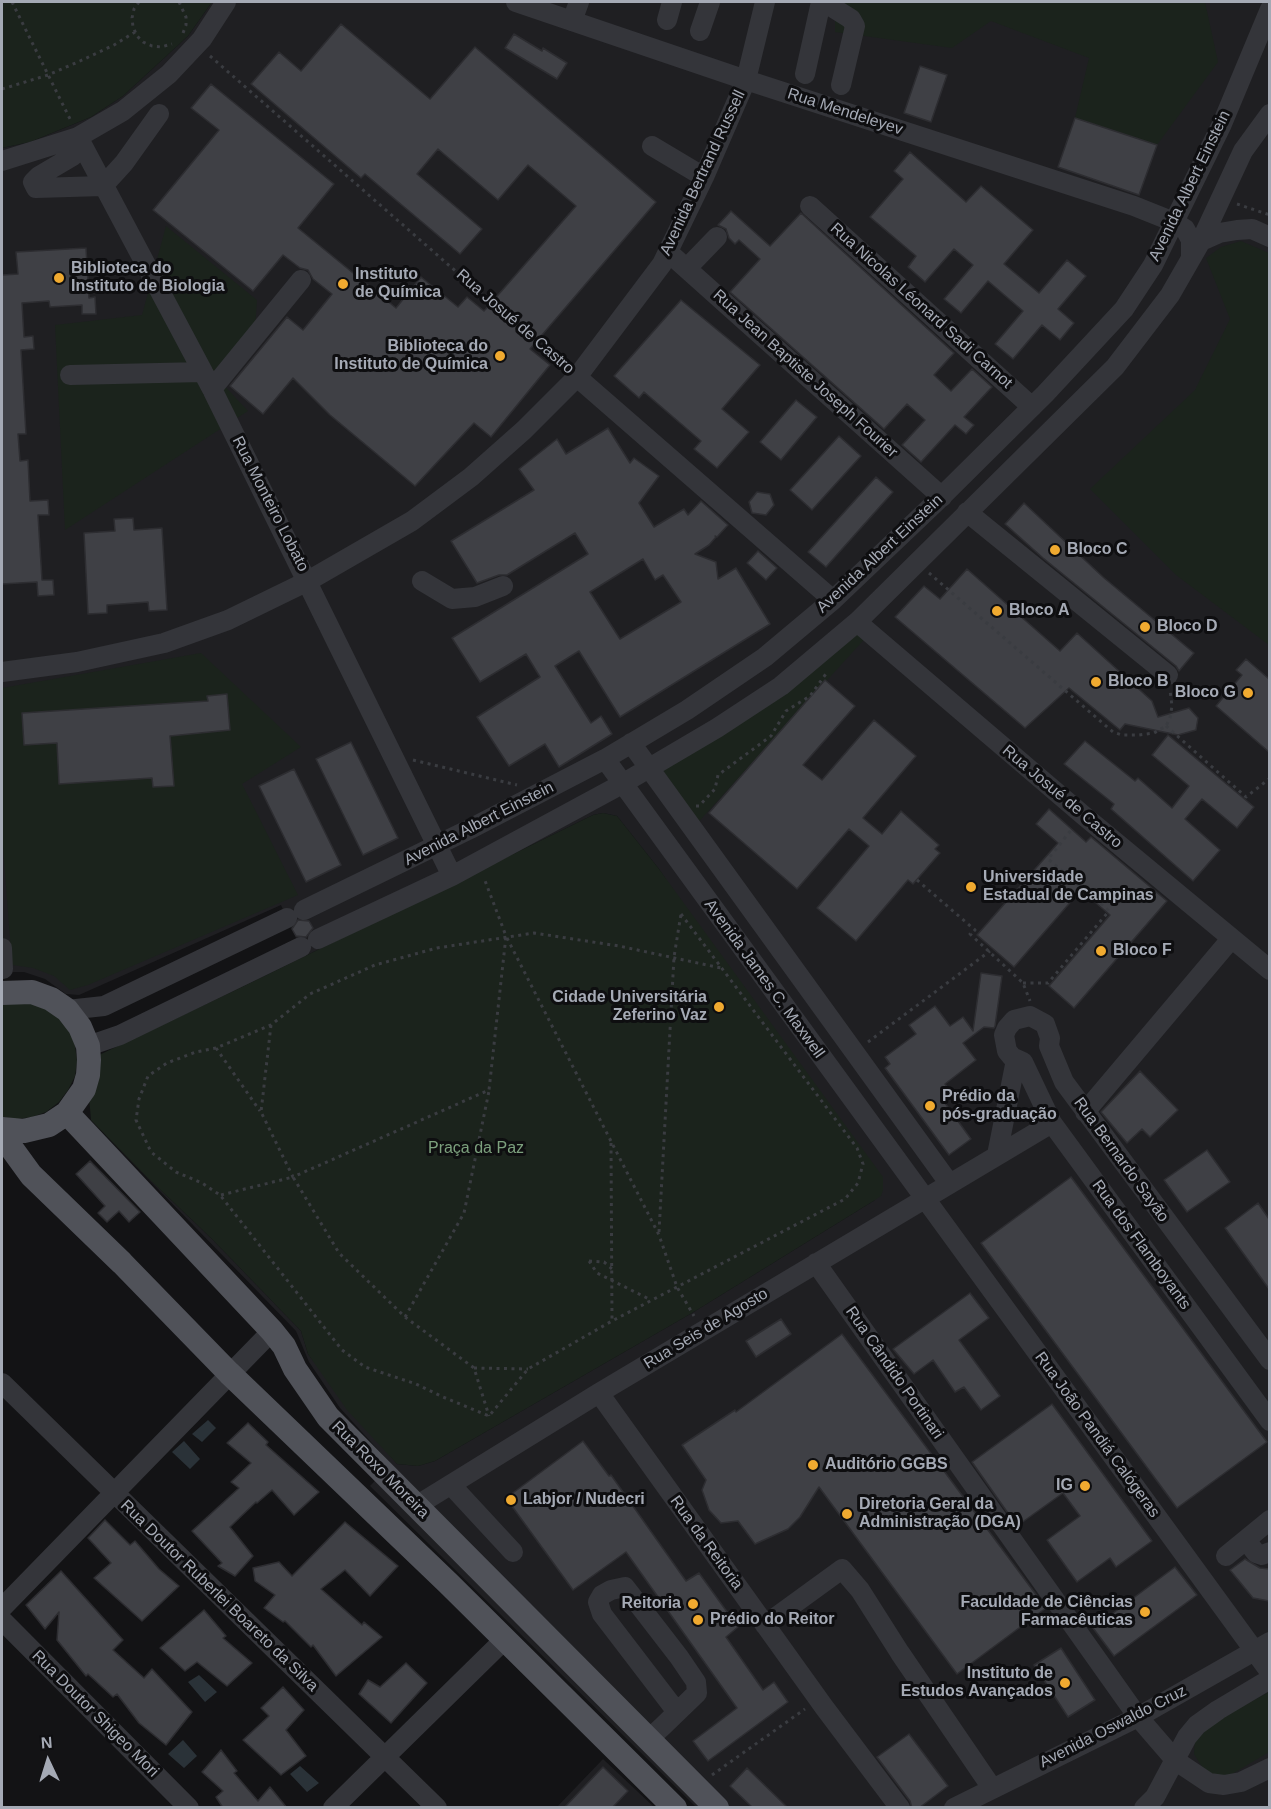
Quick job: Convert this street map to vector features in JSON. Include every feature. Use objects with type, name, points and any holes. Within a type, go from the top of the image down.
[{"type":"main road","points":[[2,993],[32,992],[51,999],[67,1010],[80,1026],[88,1046],[89,1060],[86,1082],[77,1102],[67,1113],[49,1125],[24,1131],[2,1129]]},
{"type":"main road","name":"Rua Roxo Moreira","points":[[67,1113],[272,1331],[284,1346],[295,1369],[328,1417],[717,1808]]},
{"type":"main road","name":"Rua Roxo Moreira","points":[[2,1135],[32,1175],[229,1373],[448,1583],[675,1808]]},
{"type":"street","points":[[2,161],[75,139],[123,111],[169,74],[196,45],[226,2]]},
{"type":"street","name":"Rua Mendeleyev","points":[[516,2],[746,80],[1134,206],[1174,222]]},
{"type":"street","points":[[572,21],[579,2]]},
{"type":"street","points":[[700,31],[710,2]]},
{"type":"street","name":"Avenida Bertrand Russell","points":[[2,672],[77,662],[164,643],[228,620],[308,581],[412,521],[471,477],[524,430],[577,377],[615,328],[668,252],[704,177],[746,80],[765,2]]},
{"type":"street","points":[[805,74],[822,2],[851,19],[855,26],[841,85]]},
{"type":"street","name":"Avenida Albert Einstein","points":[[67,1010],[104,1006],[544,792],[687,711],[765,657],[833,600],[942,497],[1032,407],[1124,309],[1153,264],[1222,124],[1269,9]]},
{"type":"street","points":[[75,139],[33,182],[36,188],[103,186],[124,163],[159,114]]},
{"type":"street","name":"Avenida Albert Einstein","points":[[88,1046],[120,1035],[452,876],[622,784],[717,728],[781,686],[857,622],[1116,367],[1170,295],[1196,250],[1244,151],[1269,114]]},
{"type":"street","name":"Rua Monteiro Lobato","points":[[75,139],[103,186],[208,380],[452,876]]},
{"type":"street","points":[[652,146],[704,177]]},
{"type":"street","name":"Rua Nicolas Léonard Sadi Carnot","points":[[810,206],[1032,407]]},
{"type":"street","points":[[1174,222],[1185,229],[1196,250],[1219,233],[1252,229],[1269,237]]},
{"type":"street","points":[[687,268],[717,237]]},
{"type":"street","name":"Rua Jean Baptiste Joseph Fourier","points":[[668,252],[942,497]]},
{"type":"street","points":[[70,375],[208,380],[301,280]]},
{"type":"street","name":"Rua Josué de Castro","points":[[577,377],[833,600]]},
{"type":"street","points":[[967,512],[1168,675]]},
{"type":"street","points":[[422,581],[452,599],[475,597],[503,586]]},
{"type":"street","name":"Rua Josué de Castro","points":[[857,622],[1269,970]]},
{"type":"street","name":"Avenida James C. Maxwell","points":[[631,743],[950,1183]]},
{"type":"street","name":"Avenida James C. Maxwell","points":[[605,759],[924,1198]]},
{"type":"street","points":[[1085,1112],[1230,939]]},
{"type":"street","points":[[2,948],[3,969]]},
{"type":"street","points":[[997,1155],[1019,1061],[1006,1051],[1004,1043],[1007,1028],[1014,1020],[1022,1016],[1038,1019]]},
{"type":"street","name":"Rua Bernardo Sayão","points":[[1038,1019],[1048,1030],[1050,1046],[1064,1082],[1269,1360]]},
{"type":"street","name":"Rua dos Flamboyants","points":[[1019,1061],[1052,1123],[1269,1421]]},
{"type":"street","name":"Rua Seis de Agosto","points":[[416,1506],[599,1393],[1052,1123]]},
{"type":"street","name":"Rua João Pandiá Calógeras","points":[[924,1198],[1262,1647],[1269,1672]]},
{"type":"street","name":"Rua Cândido Portinari","points":[[816,1263],[1138,1717],[1176,1761],[1209,1783],[1224,1785],[1241,1782],[1269,1768]]},
{"type":"street","points":[[2,1608],[272,1331]]},
{"type":"street","name":"Rua Doutor Ruberlei Boareto da Silva","points":[[2,1383],[437,1808]]},
{"type":"street","name":"Rua da Reitoria","points":[[599,1393],[818,1699],[900,1808]]},
{"type":"street","points":[[451,1485],[513,1552]]},
{"type":"street","points":[[1226,1556],[1269,1520]]},
{"type":"street","points":[[1246,1540],[1256,1553],[1262,1555],[1269,1552]]},
{"type":"street","points":[[765,1625],[842,1569],[860,1590],[992,1788]]},
{"type":"street","points":[[649,1739],[697,1693],[696,1682],[625,1587],[602,1595],[598,1602],[602,1614],[677,1712]]},
{"type":"street","name":"Rua Doutor Shigeo Mori","points":[[2,1620],[189,1808]]},
{"type":"street","points":[[333,1808],[504,1640]]},
{"type":"street","name":"Avenida Oswaldo Cruz","points":[[954,1808],[1138,1717],[1262,1647]]},
{"type":"street","points":[[1144,1808],[1155,1797],[1187,1737],[1197,1725],[1269,1679]]},
{"type":"path","points":[[12,2],[48,75],[75,139]]},
{"type":"path","points":[[139,2],[132,18],[135,32],[143,42],[152,46],[171,45],[178,40],[186,25],[186,16],[179,2]]},
{"type":"path","points":[[2,89],[48,75],[97,54],[135,32]]},
{"type":"path","name":"Rua Josué de Castro","points":[[196,45],[577,377]]},
{"type":"path","points":[[1232,203],[1269,215]]},
{"type":"path","points":[[917,562],[1113,732],[1122,735],[1139,735],[1154,733],[1166,726],[1172,706],[1168,675]]},
{"type":"path","points":[[672,799],[699,806],[715,789],[718,775],[771,736],[786,711],[810,696],[829,669]]},
{"type":"path","points":[[1166,726],[1246,797],[1269,779]]},
{"type":"path","points":[[393,755],[544,792]]},
{"type":"path","points":[[1023,983],[1048,983],[1109,911],[1048,859],[1083,815]]},
{"type":"path","points":[[478,862],[506,936],[659,1235],[677,1287],[703,1331]]},
{"type":"path","points":[[917,880],[975,930],[970,934],[990,950],[1023,983],[1038,1019]]},
{"type":"path","points":[[489,1416],[528,1369],[612,1320],[845,1199],[858,1183],[863,1164],[857,1148],[681,914],[674,957],[659,1235]]},
{"type":"path","points":[[489,1416],[416,1384],[365,1367],[342,1350],[220,1195],[202,1183],[176,1172],[151,1152],[136,1120],[139,1099],[148,1076],[167,1063],[196,1052],[216,1048],[271,1024],[310,994],[375,965],[437,948],[534,933],[575,938],[721,968]]},
{"type":"path","points":[[405,1317],[464,1213],[489,1090],[506,936]]},
{"type":"path","points":[[854,1052],[990,950]]},
{"type":"path","points":[[261,1112],[271,1024]]},
{"type":"path","points":[[216,1048],[261,1112],[293,1177],[339,1253],[405,1317],[474,1368],[528,1369]]},
{"type":"path","points":[[220,1195],[293,1177],[489,1090]]},
{"type":"path","points":[[611,1141],[612,1320]]},
{"type":"path","points":[[612,1269],[604,1262],[590,1261],[597,1273],[651,1300]]},
{"type":"path","points":[[474,1368],[489,1416]]},
{"type":"path","points":[[696,1787],[818,1699]]},
{"type":"shaded area","name":"Universidade Estadual de Campinas","points":[[212,2],[1269,2],[1269,1807],[696,1807],[370,1486],[391,1464],[340,1408],[309,1362],[296,1331],[91,1120],[212,1239],[301,1331],[308,1354],[397,1464],[418,1466],[435,1461],[692,1313],[875,1200],[659,869],[617,816],[603,813],[593,815],[246,985],[97,1056],[304,956],[281,905],[79,995],[66,994],[45,979],[24,972],[2,972],[2,148],[30,142],[91,117],[123,96],[188,36]]},
{"type":"shaded area","points":[[208,1420],[216,1428],[202,1442],[192,1434]]},
{"type":"shaded area","points":[[184,1441],[200,1459],[190,1469],[172,1452]]},
{"type":"shaded area","points":[[199,1675],[217,1692],[205,1702],[188,1682]]},
{"type":"shaded area","points":[[183,1740],[197,1756],[184,1768],[168,1754]]},
{"type":"shaded area","points":[[603,1759],[654,1807],[556,1808]]},
{"type":"shaded area","points":[[300,1766],[319,1783],[307,1792],[290,1774]]},
{"type":"green space","points":[[2,2],[212,2],[188,36],[123,96],[91,117],[30,142],[2,148]]},
{"type":"green space","points":[[835,2],[1205,2],[1218,62],[1157,145],[1075,118],[1089,58],[991,21],[952,48],[835,32]]},
{"type":"green space","points":[[166,226],[257,300],[254,344],[220,381],[248,411],[65,530],[55,325],[142,315]]},
{"type":"green space","points":[[1241,241],[1269,253],[1269,645],[1176,575],[1090,489],[1195,390],[1230,319],[1206,258],[1221,247]]},
{"type":"green space","points":[[857,622],[870,633],[693,828],[649,768]]},
{"type":"green space","points":[[201,653],[301,747],[242,784],[298,895],[88,985],[70,990],[54,976],[33,968],[12,965],[2,833],[2,688]]},
{"type":"green space","name":"Praça da Paz","points":[[603,813],[617,816],[659,869],[883,1177],[883,1190],[881,1196],[875,1200],[692,1313],[435,1461],[418,1466],[397,1464],[347,1410],[308,1354],[301,1331],[212,1239],[91,1120],[89,1097],[97,1056],[593,815]]},
{"type":"green space","points":[[2,1003],[34,1003],[48,1009],[70,1031],[75,1046],[77,1061],[75,1076],[68,1090],[59,1102],[46,1112],[32,1117],[16,1119],[2,1117]]},
{"type":"green space","points":[[1269,1692],[1269,1752],[1229,1776],[1216,1776],[1204,1770],[1194,1754],[1195,1738],[1228,1714]]},
{"type":"building","points":[[341,24],[430,99],[475,47],[656,202],[530,349],[550,365],[491,437],[474,423],[415,486],[330,415],[293,378],[263,414],[230,386],[287,317],[303,330],[332,294],[313,279],[308,270],[300,268],[283,255],[253,291],[153,210],[219,130],[191,108],[211,84],[334,184],[298,228],[396,308],[421,277],[458,307],[467,297],[484,311],[576,206],[528,165],[498,200],[438,149],[417,174],[482,229],[460,254],[365,174],[361,178],[251,84],[279,52],[301,71]]},
{"type":"building","points":[[514,34],[567,63],[557,79],[505,48]]},
{"type":"building","points":[[920,66],[947,75],[931,122],[904,113]]},
{"type":"building","points":[[1075,118],[1157,145],[1139,195],[1058,167]]},
{"type":"building","points":[[910,152],[966,202],[981,186],[1033,230],[1004,264],[1039,293],[1067,260],[1086,276],[1058,309],[1074,323],[1060,340],[1042,325],[1013,359],[995,344],[1023,311],[988,281],[961,313],[944,299],[973,265],[954,249],[925,282],[908,267],[916,256],[870,217],[903,179],[894,171]]},
{"type":"building","points":[[731,211],[770,246],[801,213],[954,353],[934,375],[951,391],[972,369],[992,387],[964,417],[974,425],[966,434],[955,425],[921,462],[902,445],[925,420],[907,404],[884,429],[730,292],[760,259],[739,240],[735,244],[729,238],[726,229],[718,225]]},
{"type":"building","points":[[86,248],[89,298],[95,297],[96,314],[82,314],[82,305],[50,307],[49,301],[22,303],[24,337],[33,336],[34,349],[21,350],[26,434],[18,434],[20,461],[28,460],[30,501],[48,500],[49,515],[38,515],[42,580],[53,580],[54,595],[38,596],[37,582],[2,584],[2,275],[18,274],[16,252]]},
{"type":"building","points":[[681,300],[760,365],[722,409],[749,432],[717,468],[694,449],[701,441],[644,392],[639,398],[614,376]]},
{"type":"building","points":[[796,400],[817,417],[781,460],[760,442]]},
{"type":"building","points":[[608,428],[630,463],[634,458],[659,476],[639,503],[654,527],[684,509],[688,515],[701,501],[728,525],[717,537],[715,536],[709,545],[695,554],[716,562],[718,579],[736,568],[770,624],[620,717],[579,651],[555,666],[591,723],[601,716],[612,734],[559,767],[545,744],[509,766],[477,717],[540,677],[526,654],[480,682],[452,638],[588,554],[575,533],[507,575],[499,575],[477,583],[451,541],[534,490],[519,469],[557,439],[566,454]],"holes":[[[643,559],[655,580],[663,575],[681,602],[620,639],[590,592]]]},
{"type":"building","points":[[839,436],[861,456],[812,510],[790,490]]},
{"type":"building","points":[[876,477],[893,492],[826,567],[808,552]]},
{"type":"building","points":[[757,492],[770,494],[774,505],[766,515],[752,513],[749,502]]},
{"type":"building","points":[[1024,503],[1103,577],[1194,653],[1179,671],[1176,666],[1043,558],[1005,524]]},
{"type":"building","points":[[133,518],[134,530],[162,528],[167,610],[149,611],[148,602],[107,605],[107,613],[88,614],[84,533],[115,531],[114,519]]},
{"type":"building","points":[[758,551],[777,568],[766,580],[747,563]]},
{"type":"building","points":[[967,569],[1060,651],[1077,633],[1152,701],[1158,717],[1189,708],[1198,718],[1196,730],[1178,735],[1125,724],[1120,730],[1069,688],[1025,728],[895,617],[924,586],[940,599]]},
{"type":"building","name":"Bloco G","points":[[1246,659],[1269,679],[1269,752],[1216,706],[1242,675],[1236,670]]},
{"type":"building","points":[[825,680],[855,706],[803,765],[822,780],[874,720],[916,756],[863,818],[882,834],[901,811],[939,845],[935,849],[940,853],[913,884],[908,880],[856,941],[817,908],[869,846],[849,829],[797,889],[709,813]]},
{"type":"building","points":[[227,694],[230,730],[170,736],[174,786],[153,787],[152,778],[59,784],[57,743],[24,745],[22,713],[208,701],[207,696]]},
{"type":"building","points":[[1168,735],[1254,807],[1237,828],[1202,799],[1185,819],[1220,850],[1193,881],[1111,809],[1114,804],[1064,764],[1085,741],[1135,781],[1138,778],[1172,808],[1189,786],[1152,755]]},
{"type":"building","points":[[351,742],[398,838],[363,855],[316,759]]},
{"type":"building","points":[[294,769],[341,865],[306,882],[259,786]]},
{"type":"building","points":[[1049,809],[1086,842],[1091,837],[1167,901],[1074,1008],[1049,986],[1110,915],[1081,890],[1014,967],[977,935],[1058,843],[1036,824]]},
{"type":"building","points":[[298,920],[309,921],[313,928],[306,937],[296,936],[292,929]]},
{"type":"building","points":[[981,973],[1002,976],[995,1026],[994,1028],[984,1027],[963,1043],[976,1060],[945,1084],[951,1092],[942,1099],[971,1139],[949,1155],[885,1068],[890,1064],[885,1057],[916,1034],[909,1025],[935,1006],[950,1026],[963,1017],[973,1031]]},
{"type":"building","points":[[1140,1071],[1178,1110],[1150,1137],[1142,1129],[1127,1143],[1101,1112]]},
{"type":"building","points":[[1207,1150],[1230,1182],[1187,1212],[1164,1180]]},
{"type":"building","points":[[90,1161],[140,1212],[129,1222],[119,1211],[107,1222],[98,1213],[105,1206],[76,1174]]},
{"type":"building","points":[[1071,1177],[1267,1442],[1177,1508],[981,1243]]},
{"type":"building","points":[[1258,1203],[1269,1219],[1269,1289],[1225,1228]]},
{"type":"building","points":[[970,1293],[989,1318],[959,1340],[1000,1396],[981,1410],[964,1387],[955,1392],[933,1360],[914,1374],[893,1349]]},
{"type":"building","points":[[781,1319],[791,1334],[756,1357],[746,1341]]},
{"type":"building","points":[[842,1334],[1046,1608],[957,1674],[819,1487],[800,1517],[788,1529],[755,1544],[738,1521],[721,1523],[709,1510],[702,1490],[706,1480],[682,1445],[735,1410],[736,1412]]},
{"type":"building","points":[[1052,1404],[1152,1541],[1116,1567],[1110,1558],[1077,1582],[1047,1540],[1080,1516],[1063,1493],[1017,1526],[972,1462]]},
{"type":"building","points":[[248,1423],[268,1442],[266,1445],[319,1492],[294,1515],[272,1490],[230,1527],[253,1556],[235,1576],[218,1566],[222,1563],[192,1531],[239,1488],[231,1482],[251,1463],[227,1443]]},
{"type":"building","points":[[583,1441],[609,1476],[611,1475],[686,1581],[699,1573],[738,1627],[726,1637],[763,1690],[774,1682],[788,1702],[708,1761],[693,1741],[737,1708],[626,1552],[573,1590],[506,1498]]},
{"type":"building","points":[[105,1520],[130,1545],[135,1541],[159,1569],[179,1586],[142,1621],[94,1578],[111,1563],[88,1538]]},
{"type":"building","points":[[345,1522],[398,1566],[370,1596],[345,1570],[321,1589],[362,1625],[364,1622],[382,1637],[336,1676],[313,1645],[311,1647],[285,1621],[283,1622],[264,1608],[275,1595],[255,1581],[253,1568],[279,1562],[292,1576]]},
{"type":"building","points":[[1245,1559],[1260,1568],[1269,1569],[1269,1601],[1253,1598],[1230,1570]]},
{"type":"building","name":"Faculdade de Ciências Farmacêuticas","points":[[1175,1567],[1197,1595],[1114,1656],[1093,1628]]},
{"type":"building","points":[[61,1571],[123,1640],[113,1650],[144,1678],[152,1669],[192,1712],[166,1745],[139,1723],[117,1694],[113,1697],[88,1674],[86,1676],[57,1640],[59,1612],[45,1629],[26,1605]]},
{"type":"building","points":[[204,1610],[226,1636],[223,1638],[252,1663],[227,1686],[197,1662],[185,1671],[160,1648]]},
{"type":"building","name":"Instituto de Estudos Avançados","points":[[1061,1648],[1095,1700],[1068,1717],[1034,1665]]},
{"type":"building","points":[[406,1663],[427,1683],[391,1723],[359,1694],[368,1680],[380,1687]]},
{"type":"building","points":[[283,1687],[304,1710],[286,1730],[306,1756],[281,1775],[243,1740],[269,1716],[261,1708]]},
{"type":"building","points":[[909,1734],[948,1786],[919,1808],[912,1808],[910,1801],[877,1757]]},
{"type":"building","points":[[221,1750],[237,1771],[234,1773],[258,1801],[270,1787],[287,1808],[223,1808],[216,1797],[223,1791],[202,1772]]},
{"type":"building","points":[[603,1767],[628,1791],[612,1808],[564,1808]]},
{"type":"building","points":[[747,1768],[788,1808],[753,1808],[730,1786]]},
{"type":"place","name":"Biblioteca do Instituto de Biologia","points":[[59,278]]},
{"type":"place","name":"Instituto de Química","points":[[343,284]]},
{"type":"place","name":"Biblioteca do Instituto de Química","points":[[500,356]]},
{"type":"place","name":"Bloco C","points":[[1055,550]]},
{"type":"place","name":"Bloco A","points":[[997,611]]},
{"type":"place","name":"Bloco D","points":[[1145,627]]},
{"type":"place","name":"Bloco B","points":[[1096,682]]},
{"type":"place","name":"Bloco G","points":[[1248,693]]},
{"type":"place","name":"Universidade Estadual de Campinas","points":[[971,887]]},
{"type":"place","name":"Bloco F","points":[[1101,951]]},
{"type":"place","name":"Cidade Universitária Zeferino Vaz","points":[[719,1007]]},
{"type":"place","name":"Prédio da pós-graduação","points":[[930,1106]]},
{"type":"place","name":"Auditório GGBS","points":[[813,1465]]},
{"type":"place","name":"IG","points":[[1085,1486]]},
{"type":"place","name":"Labjor / Nudecri","points":[[511,1500]]},
{"type":"place","name":"Diretoria Geral da Administração (DGA)","points":[[847,1514]]},
{"type":"place","name":"Reitoria","points":[[693,1604]]},
{"type":"place","name":"Faculdade de Ciências Farmacêuticas","points":[[1145,1612]]},
{"type":"place","name":"Prédio do Reitor","points":[[698,1620]]},
{"type":"place","name":"Instituto de Estudos Avançados","points":[[1065,1683]]}]
